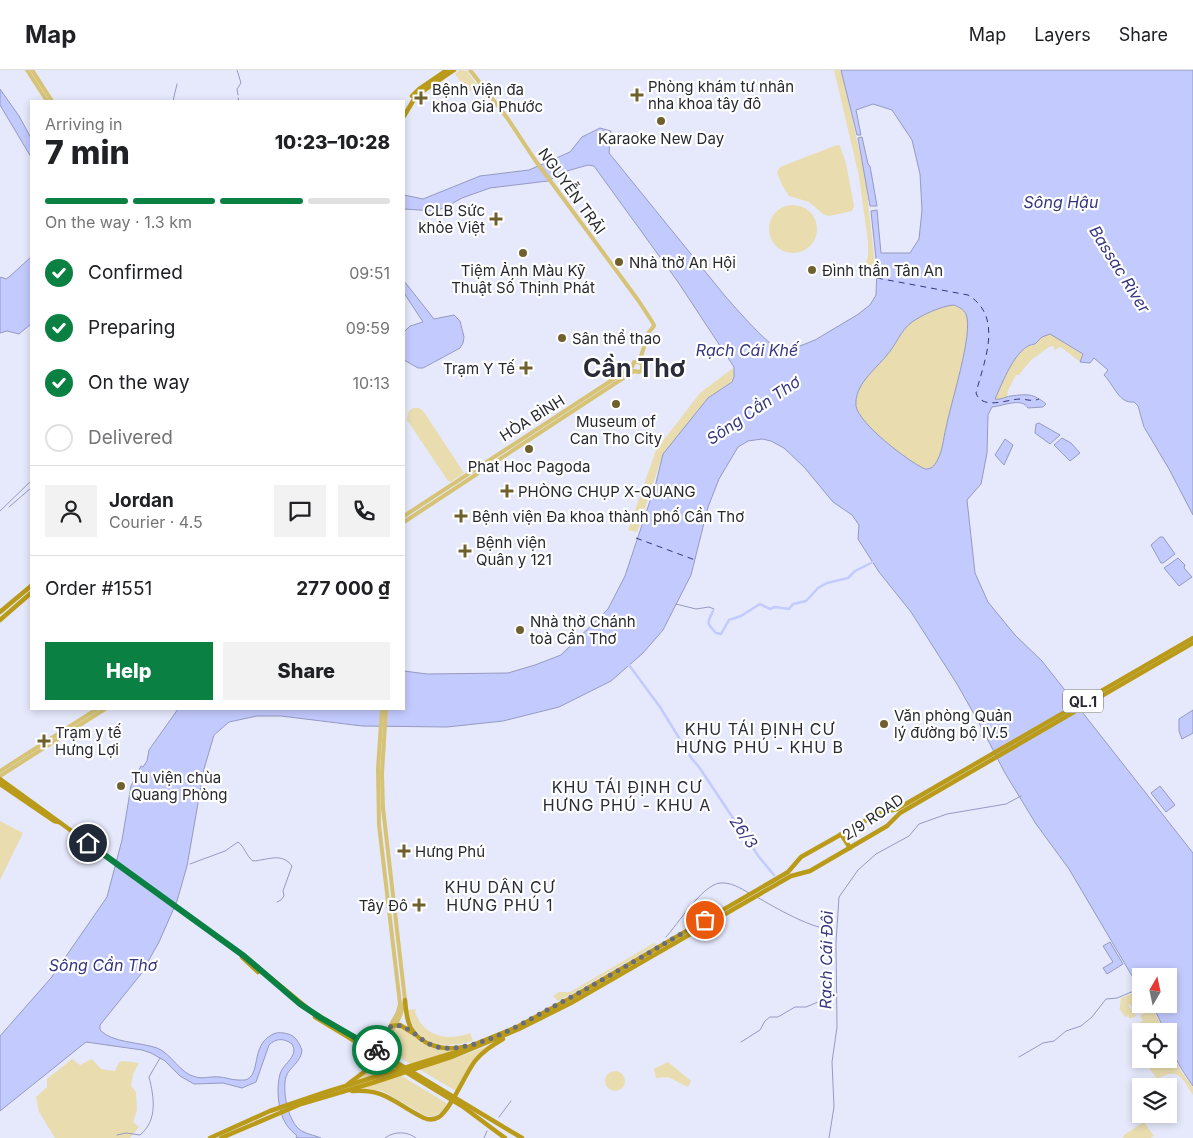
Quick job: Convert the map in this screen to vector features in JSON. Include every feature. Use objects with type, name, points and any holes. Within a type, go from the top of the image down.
[{"type":"highway","points":[[405,110],[415,93],[447,70]]},
{"type":"highway","points":[[405,114],[416,96],[454,70]]},
{"type":"highway","points":[[0,620],[30,587]]},
{"type":"highway","points":[[0,612],[8,609],[30,594]]},
{"type":"highway","name":"QL.1","points":[[975,766],[1193,638]]},
{"type":"highway","name":"QL.1","points":[[975,766],[1193,643]]},
{"type":"highway","name":"2/9 ROAD","points":[[741,902],[784,875],[802,857],[841,834],[879,813],[897,809],[975,766]]},
{"type":"highway","name":"2/9 ROAD","points":[[741,902],[791,876],[810,871],[850,848],[887,826],[900,813],[975,766]]},
{"type":"highway","points":[[0,778],[244,956],[309,1013],[453,1098],[505,1138]]},
{"type":"highway","points":[[0,784],[52,820],[61,823]]},
{"type":"highway","points":[[841,834],[850,848]]},
{"type":"highway","name":"QL.1","points":[[210,1138],[327,1093],[478,1048],[571,1003],[741,902]]},
{"type":"highway","name":"QL.1","points":[[454,1055],[517,1027],[741,902]]},
{"type":"highway","points":[[405,1000],[410,1027],[420,1038]]},
{"type":"highway","points":[[394,1026],[406,1028],[434,1046],[446,1048],[462,1047],[492,1038]]},
{"type":"highway","points":[[327,1093],[374,1091],[421,1116],[431,1119],[441,1115],[480,1056],[490,1047],[519,1029]]},
{"type":"highway","points":[[378,1053],[402,1070],[464,1103],[522,1138]]},
{"type":"highway","points":[[327,1093],[345,1086],[358,1078],[378,1053]]},
{"type":"highway","points":[[462,1084],[460,1093],[464,1103]]},
{"type":"highway","name":"QL.1","points":[[221,1138],[270,1114]]},
{"type":"main road","points":[[27,70],[51,100]]},
{"type":"main road","points":[[32,70],[47,100]]},
{"type":"main road","name":"NGUYỄN TRÃI","points":[[470,70],[508,119],[537,162],[638,300],[654,326],[649,332],[639,362]]},
{"type":"main road","points":[[634,362],[639,362],[642,364],[642,370],[637,372],[633,369],[634,362]]},
{"type":"main road","name":"HÒA BÌNH","points":[[448,489],[633,369]]},
{"type":"main road","points":[[405,515],[448,489]]},
{"type":"main road","points":[[405,521],[428,506],[448,489]]},
{"type":"main road","points":[[424,502],[428,506]]},
{"type":"main road","points":[[0,771],[96,710]]},
{"type":"main road","points":[[0,778],[103,710]]},
{"type":"main road","points":[[384,710],[379,825],[400,1004],[394,1026]]},
{"type":"main road","points":[[378,1053],[403,1010],[405,1000],[380,784]]},
{"type":"shaded area","points":[[460,70],[467,71],[478,86],[468,92],[455,74]]},
{"type":"shaded area","points":[[834,70],[841,70],[865,175],[876,275],[864,270],[868,256],[868,242],[859,176]]},
{"type":"shaded area","points":[[837,145],[840,146],[846,163],[854,206],[852,211],[829,216],[823,214],[809,202],[789,196],[777,172],[780,167]]},
{"type":"shaded area","points":[[793,205],[802,207],[810,212],[815,220],[817,229],[815,238],[810,246],[802,251],[793,253],[784,251],[776,246],[771,238],[769,229],[771,220],[776,212],[784,207]]},
{"type":"shaded area","points":[[954,305],[961,308],[966,314],[968,323],[967,337],[941,453],[934,466],[925,469],[897,451],[875,432],[859,414],[856,398],[866,378],[890,351],[908,326],[916,319],[932,311]]},
{"type":"shaded area","points":[[1050,334],[1082,354],[1080,362],[1060,347],[1055,350],[1053,346],[1049,347],[1031,360],[1019,375],[1016,375],[1008,390],[1007,397],[1000,400],[995,399],[1010,366],[1016,358],[1022,351],[1035,345],[1042,337]]},
{"type":"shaded area","points":[[733,368],[734,374],[731,382],[708,398],[663,454],[637,532],[628,530],[656,450],[700,393]]},
{"type":"shaded area","points":[[413,408],[419,408],[424,412],[464,473],[451,482],[448,481],[407,420],[408,412]]},
{"type":"shaded area","points":[[0,821],[23,833],[0,880]]},
{"type":"shaded area","points":[[654,943],[656,945],[566,997],[558,1001],[553,996],[559,992],[570,992]]},
{"type":"shaded area","points":[[1132,994],[1132,1007],[1128,1005],[1136,1016],[1130,1019],[1128,1016],[1125,1017],[1119,1008],[1121,998]]},
{"type":"shaded area","points":[[416,1009],[418,1019],[429,1031],[444,1037],[461,1036],[470,1033],[473,1041],[451,1045],[432,1042],[423,1038],[412,1022],[408,1010]]},
{"type":"shaded area","points":[[1144,1013],[1155,1013],[1160,1023],[1140,1023],[1143,1021],[1140,1016]]},
{"type":"shaded area","points":[[396,1029],[404,1029],[425,1043],[456,1049],[451,1052],[453,1059],[490,1045],[479,1056],[456,1091],[387,1050],[386,1047]]},
{"type":"shaded area","points":[[72,1059],[80,1065],[92,1059],[101,1069],[115,1071],[119,1062],[139,1063],[133,1074],[131,1086],[136,1092],[137,1110],[133,1122],[139,1127],[130,1138],[55,1138],[39,1112],[36,1097],[47,1087],[47,1079]]},
{"type":"shaded area","points":[[374,1059],[446,1103],[444,1108],[435,1116],[426,1116],[383,1091],[362,1088],[369,1085],[361,1081],[355,1081]]},
{"type":"shaded area","points":[[668,1062],[691,1081],[688,1087],[668,1077],[656,1078],[654,1069]]},
{"type":"shaded area","points":[[1177,1063],[1180,1070],[1193,1087],[1193,1095],[1186,1083],[1175,1074],[1156,1078],[1149,1068],[1177,1068]]},
{"type":"shaded area","points":[[615,1071],[622,1074],[625,1081],[622,1088],[615,1091],[608,1088],[605,1081],[608,1074]]},
{"type":"shaded area","points":[[1145,1123],[1154,1136],[1151,1138],[1123,1138],[1124,1135]]},
{"type":"water","name":"Sông Hậu","points":[[841,70],[1193,70],[1193,515],[1144,427],[1138,406],[1134,402],[1129,402],[1121,397],[1104,375],[1108,370],[1094,358],[1090,363],[1080,362],[1083,354],[1050,334],[1042,337],[1035,344],[1028,346],[1016,358],[1010,366],[995,399],[1030,395],[1046,404],[1043,407],[1028,408],[1021,403],[992,407],[988,415],[987,453],[981,484],[967,500],[975,573],[988,602],[1015,635],[1042,661],[1193,853],[1193,1086],[1177,1059],[1177,1023],[1161,1023],[1156,1013],[1178,1012],[1178,968],[1132,968],[1132,976],[1069,869],[1036,824],[1005,773],[957,684],[911,612],[879,572],[858,539],[859,525],[852,515],[833,502],[804,467],[784,448],[771,441],[762,439],[748,441],[738,447],[719,479],[708,507],[691,575],[663,630],[643,653],[611,681],[559,707],[503,721],[447,727],[362,726],[281,716],[257,716],[229,722],[214,735],[204,769],[187,866],[177,901],[159,942],[141,974],[100,1025],[100,1030],[119,1040],[157,1048],[190,1075],[199,1078],[221,1077],[233,1080],[245,1080],[250,1077],[255,1067],[260,1047],[264,1041],[276,1033],[291,1035],[297,1040],[302,1050],[297,1062],[286,1077],[285,1090],[289,1112],[299,1129],[321,1138],[296,1138],[297,1136],[283,1119],[278,1100],[278,1086],[280,1074],[292,1056],[294,1049],[292,1044],[283,1040],[274,1041],[269,1045],[256,1082],[242,1088],[223,1083],[194,1084],[180,1076],[165,1061],[151,1053],[86,1042],[0,1111],[0,1036],[51,978],[107,897],[122,840],[131,786],[141,766],[143,767],[147,761],[149,750],[177,710],[405,710],[405,671],[427,674],[508,673],[561,655],[608,609],[625,576],[656,483],[663,454],[708,398],[732,382],[734,367],[678,282],[594,166],[588,165],[567,171],[548,181],[490,188],[434,211],[405,209],[405,195],[423,199],[480,176],[529,170],[570,152],[582,137],[600,128],[611,131],[609,153],[725,296],[763,337],[779,350],[785,352],[815,340],[870,305],[876,295],[877,268],[871,211],[877,210],[881,253],[910,253],[919,239],[922,210],[920,174],[912,140],[892,110],[873,104],[856,110],[861,135],[857,135]],"holes":[[[954,305],[962,309],[966,314],[968,323],[967,337],[941,453],[934,466],[925,469],[897,451],[875,432],[859,414],[856,398],[866,378],[890,351],[901,334],[916,319],[932,311]]]},
{"type":"water","points":[[0,89],[19,116],[30,136],[30,155],[0,105]]},
{"type":"water","points":[[862,137],[870,166],[877,206],[870,206],[858,138]]},
{"type":"water","points":[[30,258],[30,325],[19,334],[7,331],[0,333],[0,278],[6,279]]},
{"type":"water","points":[[405,282],[434,319],[454,315],[460,321],[464,337],[460,348],[423,368],[418,368],[405,361],[405,331],[410,326],[423,322],[405,295]]},
{"type":"water","points":[[1039,423],[1060,435],[1050,444],[1035,433],[1036,424]]},
{"type":"water","points":[[1062,438],[1071,443],[1080,453],[1070,461],[1054,445]]},
{"type":"water","points":[[1005,439],[1013,445],[1004,465],[995,455]]},
{"type":"water","points":[[1160,537],[1163,537],[1175,554],[1163,563],[1161,563],[1151,545]]},
{"type":"water","points":[[1178,558],[1192,577],[1179,586],[1164,568]]},
{"type":"water","points":[[1193,710],[1193,733],[1182,739],[1179,731],[1179,719]]},
{"type":"water","points":[[1160,786],[1175,805],[1166,812],[1151,793]]},
{"type":"water","points":[[1110,942],[1123,964],[1107,974],[1103,968],[1113,962],[1103,946]]},
{"type":"waterway","points":[[237,70],[241,83],[237,89],[238,95]]},
{"type":"waterway","points":[[173,100],[177,84]]},
{"type":"waterway","points":[[0,511],[30,482]]},
{"type":"waterway","points":[[9,507],[30,489]]},
{"type":"waterway","points":[[713,611],[709,625],[716,633],[721,634],[729,620],[741,616],[760,604],[770,609],[775,607],[789,609],[793,604],[806,601],[818,588],[827,583],[848,578],[855,571],[873,562]]},
{"type":"waterway","points":[[676,604],[696,609],[709,607],[714,609]]},
{"type":"waterway","name":"26/3","points":[[629,665],[660,707],[692,759],[759,857],[774,875]]},
{"type":"waterway","name":"Rạch Cái Đôi","points":[[829,1138],[834,1107],[832,1062],[837,1027],[836,943],[839,897],[858,870],[876,854],[909,836],[919,824],[947,814],[1006,804],[1021,796]]},
{"type":"waterway","points":[[190,864],[225,851],[238,842],[253,861],[274,858],[284,859],[292,866],[283,891],[284,896],[277,902]]},
{"type":"waterway","points":[[666,937],[698,898],[713,885],[728,883],[749,893]]},
{"type":"waterway","points":[[757,897],[806,922],[825,929],[833,929]]},
{"type":"waterway","points":[[741,1042],[760,1030],[765,1021],[770,1017],[778,1017],[795,1007],[806,1007],[818,1002],[833,986]]},
{"type":"waterway","points":[[1019,1057],[1043,1043],[1054,1041],[1066,1031],[1081,1026],[1092,1017],[1106,999],[1117,998],[1132,992]]},
{"type":"waterway","points":[[117,1135],[126,1133],[140,1135],[150,1122],[153,1100],[149,1077],[160,1058]]},
{"type":"waterway","points":[[499,1117],[511,1101]]},
{"type":"waterway","points":[[484,1138],[487,1131]]},
{"type":"waterway","points":[[385,1138],[392,1134],[401,1133],[409,1134],[416,1138]]},
{"type":"ferry route","points":[[877,278],[968,295],[979,304],[986,315],[988,327],[989,340],[976,393],[979,398],[989,403],[1019,399],[1039,399]]},
{"type":"ferry route","points":[[636,538],[695,560]]},
{"type":"way so far","points":[[377,1050],[391,1026],[396,1025],[406,1028],[434,1046],[446,1048],[462,1047],[492,1038],[569,999],[705,920]]},
{"type":"place","name":"Phòng khám tư nhân nha khoa tây đô","points":[[637,95]]},
{"type":"place","name":"Bệnh viện đa khoa Gia Phước","points":[[421,98]]},
{"type":"place","name":"Karaoke New Day","points":[[661,121]]},
{"type":"place","name":"CLB Sức khỏe Việt","points":[[496,219]]},
{"type":"place","name":"Tiệm Ảnh Màu Kỹ Thuật Số Thịnh Phát","points":[[523,253]]},
{"type":"place","name":"Nhà thờ An Hội","points":[[619,262]]},
{"type":"place","name":"Đình thần Tân An","points":[[812,270]]},
{"type":"place","name":"Sân thể thao","points":[[562,338]]},
{"type":"place","name":"Trạm Y Tế","points":[[526,368]]},
{"type":"place","name":"Museum of Can Tho City","points":[[616,404]]},
{"type":"place","name":"Phat Hoc Pagoda","points":[[529,449]]},
{"type":"place","name":"PHÒNG CHỤP X-QUANG","points":[[507,491]]},
{"type":"place","name":"Bệnh viện Đa khoa thành phố Cần Thơ","points":[[461,516]]},
{"type":"place","name":"Bệnh viện Quân y 121","points":[[465,551]]},
{"type":"place","name":"Nhà thờ Chánh toà Cần Thơ","points":[[520,630]]},
{"type":"place","name":"Văn phòng Quản lý đường bộ IV.5","points":[[884,724]]},
{"type":"place","name":"Trạm y tế Hưng Lợi","points":[[44,741]]},
{"type":"place","name":"Tu viện chùa Quang Phòng","points":[[121,786]]},
{"type":"place","name":"Hưng Phú","points":[[404,851]]},
{"type":"place","name":"Tây Đô","points":[[419,905]]},
{"type":"district","name":"Cần Thơ","points":[[634,368]]},
{"type":"district","name":"KHU TÁI ĐỊNH CƯ HƯNG PHÚ - KHU B","points":[[760,738]]},
{"type":"district","name":"KHU TÁI ĐỊNH CƯ HƯNG PHÚ - KHU A","points":[[627,796]]},
{"type":"district","name":"KHU DÂN CƯ HƯNG PHÚ 1","points":[[500,896]]},
{"type":"route","points":[[88,843],[186,912],[244,956],[300,1004],[377,1050]]},
{"type":"water label","name":"Bassac River","points":[[1120,269]]},
{"type":"water label","name":"Rạch Cái Khế","points":[[747,350]]},
{"type":"water label","name":"Sông Cần Thơ","points":[[753,410]]},
{"type":"water label","name":"Sông Cần Thơ","points":[[103,965]]}]
